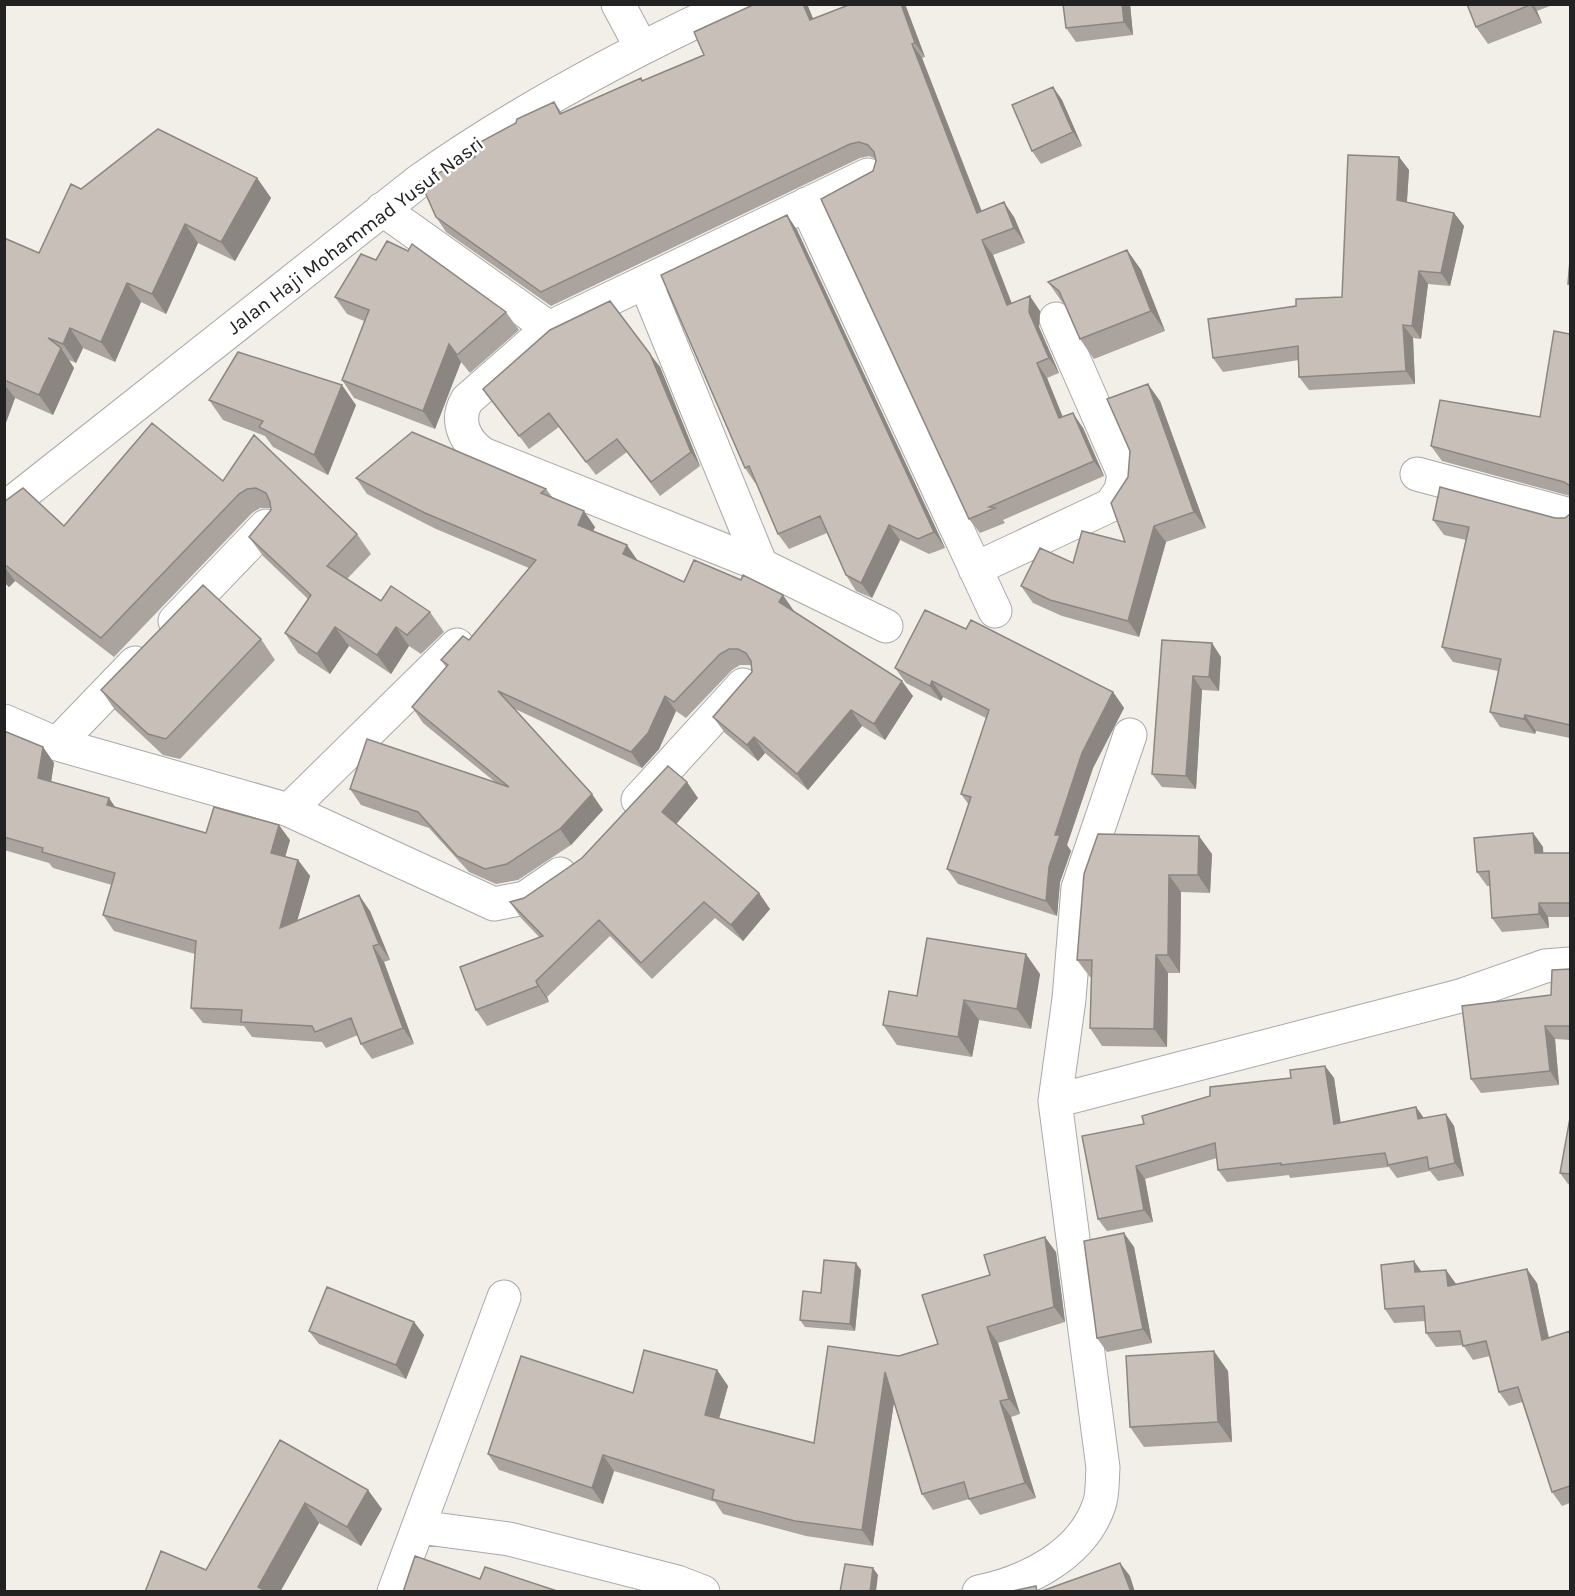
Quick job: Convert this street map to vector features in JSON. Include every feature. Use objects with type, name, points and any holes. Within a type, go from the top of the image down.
[{"type":"street","points":[[618,4],[641,46]]},
{"type":"street","name":"Jalan Haji Mohammad Yusuf Nasri","points":[[4,509],[382,209],[483,136],[641,46],[733,4]]},
{"type":"street","points":[[868,175],[646,284],[549,328],[467,399],[462,407],[461,422],[472,447],[483,454],[761,565],[886,626]]},
{"type":"street","points":[[806,204],[995,611]]},
{"type":"street","points":[[382,209],[549,328]]},
{"type":"street","points":[[646,284],[761,565]]},
{"type":"street","points":[[975,569],[1111,505],[1121,490],[1124,474],[1056,320]]},
{"type":"street","points":[[1417,474],[1570,515]]},
{"type":"street","points":[[57,744],[266,526]]},
{"type":"street","points":[[288,810],[457,645]]},
{"type":"street","points":[[616,824],[745,683]]},
{"type":"street","points":[[4,721],[57,744],[288,810],[494,904],[525,898],[583,859]]},
{"type":"street","points":[[979,1592],[998,1588],[1048,1567],[1081,1537],[1100,1505],[1103,1468],[1055,1101],[1069,999],[1078,888],[1130,735]]},
{"type":"street","points":[[1055,1101],[1460,996],[1545,966],[1570,964]]},
{"type":"street","points":[[394,1592],[504,1297]]},
{"type":"street","points":[[419,1527],[509,1539],[677,1582],[703,1592]]},
{"type":"building","points":[[755,4],[803,4],[810,20],[851,4],[901,4],[915,43],[912,44],[977,213],[1004,202],[1014,228],[982,240],[1007,305],[1030,296],[1029,312],[1049,358],[1037,363],[1059,418],[1073,413],[1094,461],[989,507],[995,508],[969,519],[821,199],[873,171],[876,161],[874,152],[868,145],[859,142],[850,144],[541,292],[436,217],[420,181],[475,157],[471,147],[516,123],[517,119],[554,102],[560,114],[641,78],[642,81],[704,55],[694,32]]},
{"type":"building","points":[[1063,4],[1122,4],[1124,22],[1066,28]]},
{"type":"building","points":[[1467,4],[1530,4],[1530,5],[1476,27]]},
{"type":"building","points":[[1053,87],[1073,132],[1032,151],[1012,105]]},
{"type":"building","points":[[158,129],[257,178],[221,242],[185,224],[152,294],[127,283],[101,342],[70,328],[63,344],[48,338],[61,348],[39,395],[4,380],[4,238],[39,253],[71,184],[81,189]]},
{"type":"building","points":[[1348,155],[1399,157],[1397,200],[1454,213],[1441,273],[1419,271],[1412,326],[1403,325],[1406,371],[1299,377],[1298,346],[1213,358],[1208,319],[1296,306],[1296,299],[1342,297]]},
{"type":"building","points":[[787,215],[934,532],[918,539],[889,525],[861,583],[846,575],[820,516],[778,534],[749,466],[745,468],[661,275]]},
{"type":"building","points":[[387,241],[408,251],[412,244],[506,312],[457,355],[449,344],[423,411],[342,380],[369,310],[335,297],[361,254],[376,260]]},
{"type":"building","points":[[1127,250],[1151,311],[1080,339],[1059,291],[1048,282]]},
{"type":"building","points":[[1570,260],[1570,284],[1568,284]]},
{"type":"building","points":[[610,301],[650,354],[691,452],[651,482],[617,439],[586,462],[549,413],[519,436],[483,389],[550,330]]},
{"type":"building","points":[[1554,331],[1570,334],[1570,486],[1564,482],[1431,446],[1440,400],[1540,417]]},
{"type":"building","points":[[238,352],[342,385],[314,455],[259,427],[263,421],[209,400]]},
{"type":"building","points":[[1148,384],[1194,512],[1154,526],[1128,621],[1050,600],[1021,586],[1040,548],[1073,563],[1082,531],[1125,542],[1111,503],[1128,477],[1130,451],[1107,399]]},
{"type":"building","points":[[152,423],[223,481],[254,435],[357,534],[327,566],[381,601],[391,586],[430,612],[407,635],[396,627],[377,655],[335,627],[317,654],[285,633],[311,595],[249,537],[271,510],[266,493],[256,488],[247,489],[239,494],[101,638],[4,564],[4,502],[23,488],[64,526]]},
{"type":"building","points":[[412,432],[546,489],[541,493],[584,511],[578,525],[627,545],[623,554],[684,582],[694,560],[741,580],[743,575],[783,595],[779,602],[902,681],[874,724],[851,710],[797,774],[754,737],[747,745],[713,717],[752,672],[751,661],[746,653],[738,649],[729,649],[720,654],[674,702],[665,696],[648,733],[631,752],[498,691],[592,794],[560,829],[507,864],[485,869],[457,856],[418,812],[350,789],[367,739],[509,787],[412,707],[448,665],[441,660],[463,636],[469,640],[536,560],[425,513],[356,478]]},
{"type":"building","points":[[1440,487],[1555,518],[1565,518],[1570,514],[1570,725],[1525,715],[1524,719],[1490,712],[1501,659],[1442,647],[1469,527],[1433,520]]},
{"type":"building","points":[[203,585],[261,639],[166,739],[148,734],[101,690]]},
{"type":"building","points":[[925,610],[966,629],[971,620],[1113,692],[1082,753],[1055,835],[1060,835],[1049,867],[1046,901],[947,869],[971,797],[961,794],[989,710],[932,681],[930,686],[895,668]]},
{"type":"building","points":[[1162,640],[1212,643],[1209,677],[1193,676],[1186,776],[1152,774]]},
{"type":"building","points":[[4,731],[43,747],[38,778],[109,798],[107,805],[206,833],[214,807],[279,825],[271,853],[298,860],[280,928],[359,895],[379,944],[373,946],[403,1028],[361,1044],[351,1018],[315,1032],[312,1026],[241,1022],[242,1010],[191,1008],[196,941],[103,915],[115,873],[42,852],[43,848],[4,837]]},
{"type":"building","points":[[668,766],[687,782],[662,812],[759,893],[731,925],[704,902],[641,963],[599,920],[536,981],[538,986],[476,1010],[460,967],[543,936],[510,902],[524,898],[582,858]]},
{"type":"building","points":[[1533,833],[1535,853],[1570,853],[1570,903],[1539,903],[1539,914],[1492,918],[1489,871],[1477,872],[1474,838]]},
{"type":"building","points":[[1098,834],[1199,836],[1198,875],[1169,875],[1168,955],[1156,955],[1154,1029],[1090,1028],[1092,960],[1077,960],[1084,874]]},
{"type":"building","points":[[927,938],[1026,954],[1017,1009],[964,1000],[958,1037],[883,1025],[889,991],[917,996]]},
{"type":"building","points":[[1570,969],[1570,1026],[1545,1026],[1550,1071],[1471,1079],[1462,1006],[1551,995],[1552,970]]},
{"type":"building","points":[[1325,1066],[1334,1124],[1416,1107],[1418,1119],[1446,1114],[1455,1163],[1429,1169],[1427,1157],[1388,1165],[1385,1153],[1218,1170],[1215,1143],[1136,1166],[1144,1210],[1098,1219],[1082,1136],[1144,1124],[1142,1116],[1210,1096],[1210,1087],[1291,1078],[1290,1070]]},
{"type":"building","points":[[1570,1118],[1570,1174],[1560,1173]]},
{"type":"building","points":[[1124,1233],[1143,1329],[1097,1338],[1084,1241]]},
{"type":"building","points":[[1045,1237],[1054,1307],[987,1327],[1009,1399],[1000,1401],[1025,1483],[969,1499],[964,1482],[922,1494],[885,1372],[862,1530],[795,1521],[712,1499],[714,1490],[603,1455],[592,1488],[488,1454],[521,1356],[633,1393],[644,1350],[717,1370],[705,1415],[814,1443],[828,1346],[899,1356],[938,1344],[922,1295],[990,1275],[984,1255]]},
{"type":"building","points":[[824,1260],[856,1263],[850,1324],[800,1320],[803,1291],[821,1293]]},
{"type":"building","points":[[1414,1261],[1415,1272],[1446,1270],[1448,1286],[1527,1269],[1542,1340],[1570,1331],[1570,1486],[1552,1492],[1518,1387],[1499,1392],[1486,1341],[1463,1346],[1460,1331],[1426,1333],[1424,1306],[1385,1309],[1381,1265]]},
{"type":"building","points":[[327,1287],[414,1322],[396,1365],[309,1331]]},
{"type":"building","points":[[1214,1351],[1218,1422],[1130,1427],[1126,1356]]},
{"type":"building","points":[[280,1440],[368,1490],[347,1527],[305,1503],[258,1587],[268,1592],[145,1592],[161,1551],[206,1570]]},
{"type":"building","points":[[415,1556],[480,1579],[485,1567],[560,1592],[403,1592]]},
{"type":"building","points":[[1120,1563],[1131,1592],[1039,1592]]},
{"type":"building","points":[[845,1564],[873,1568],[870,1592],[840,1592]]},
{"type":"building","points":[[1036,1586],[1037,1592],[1008,1592]]}]
